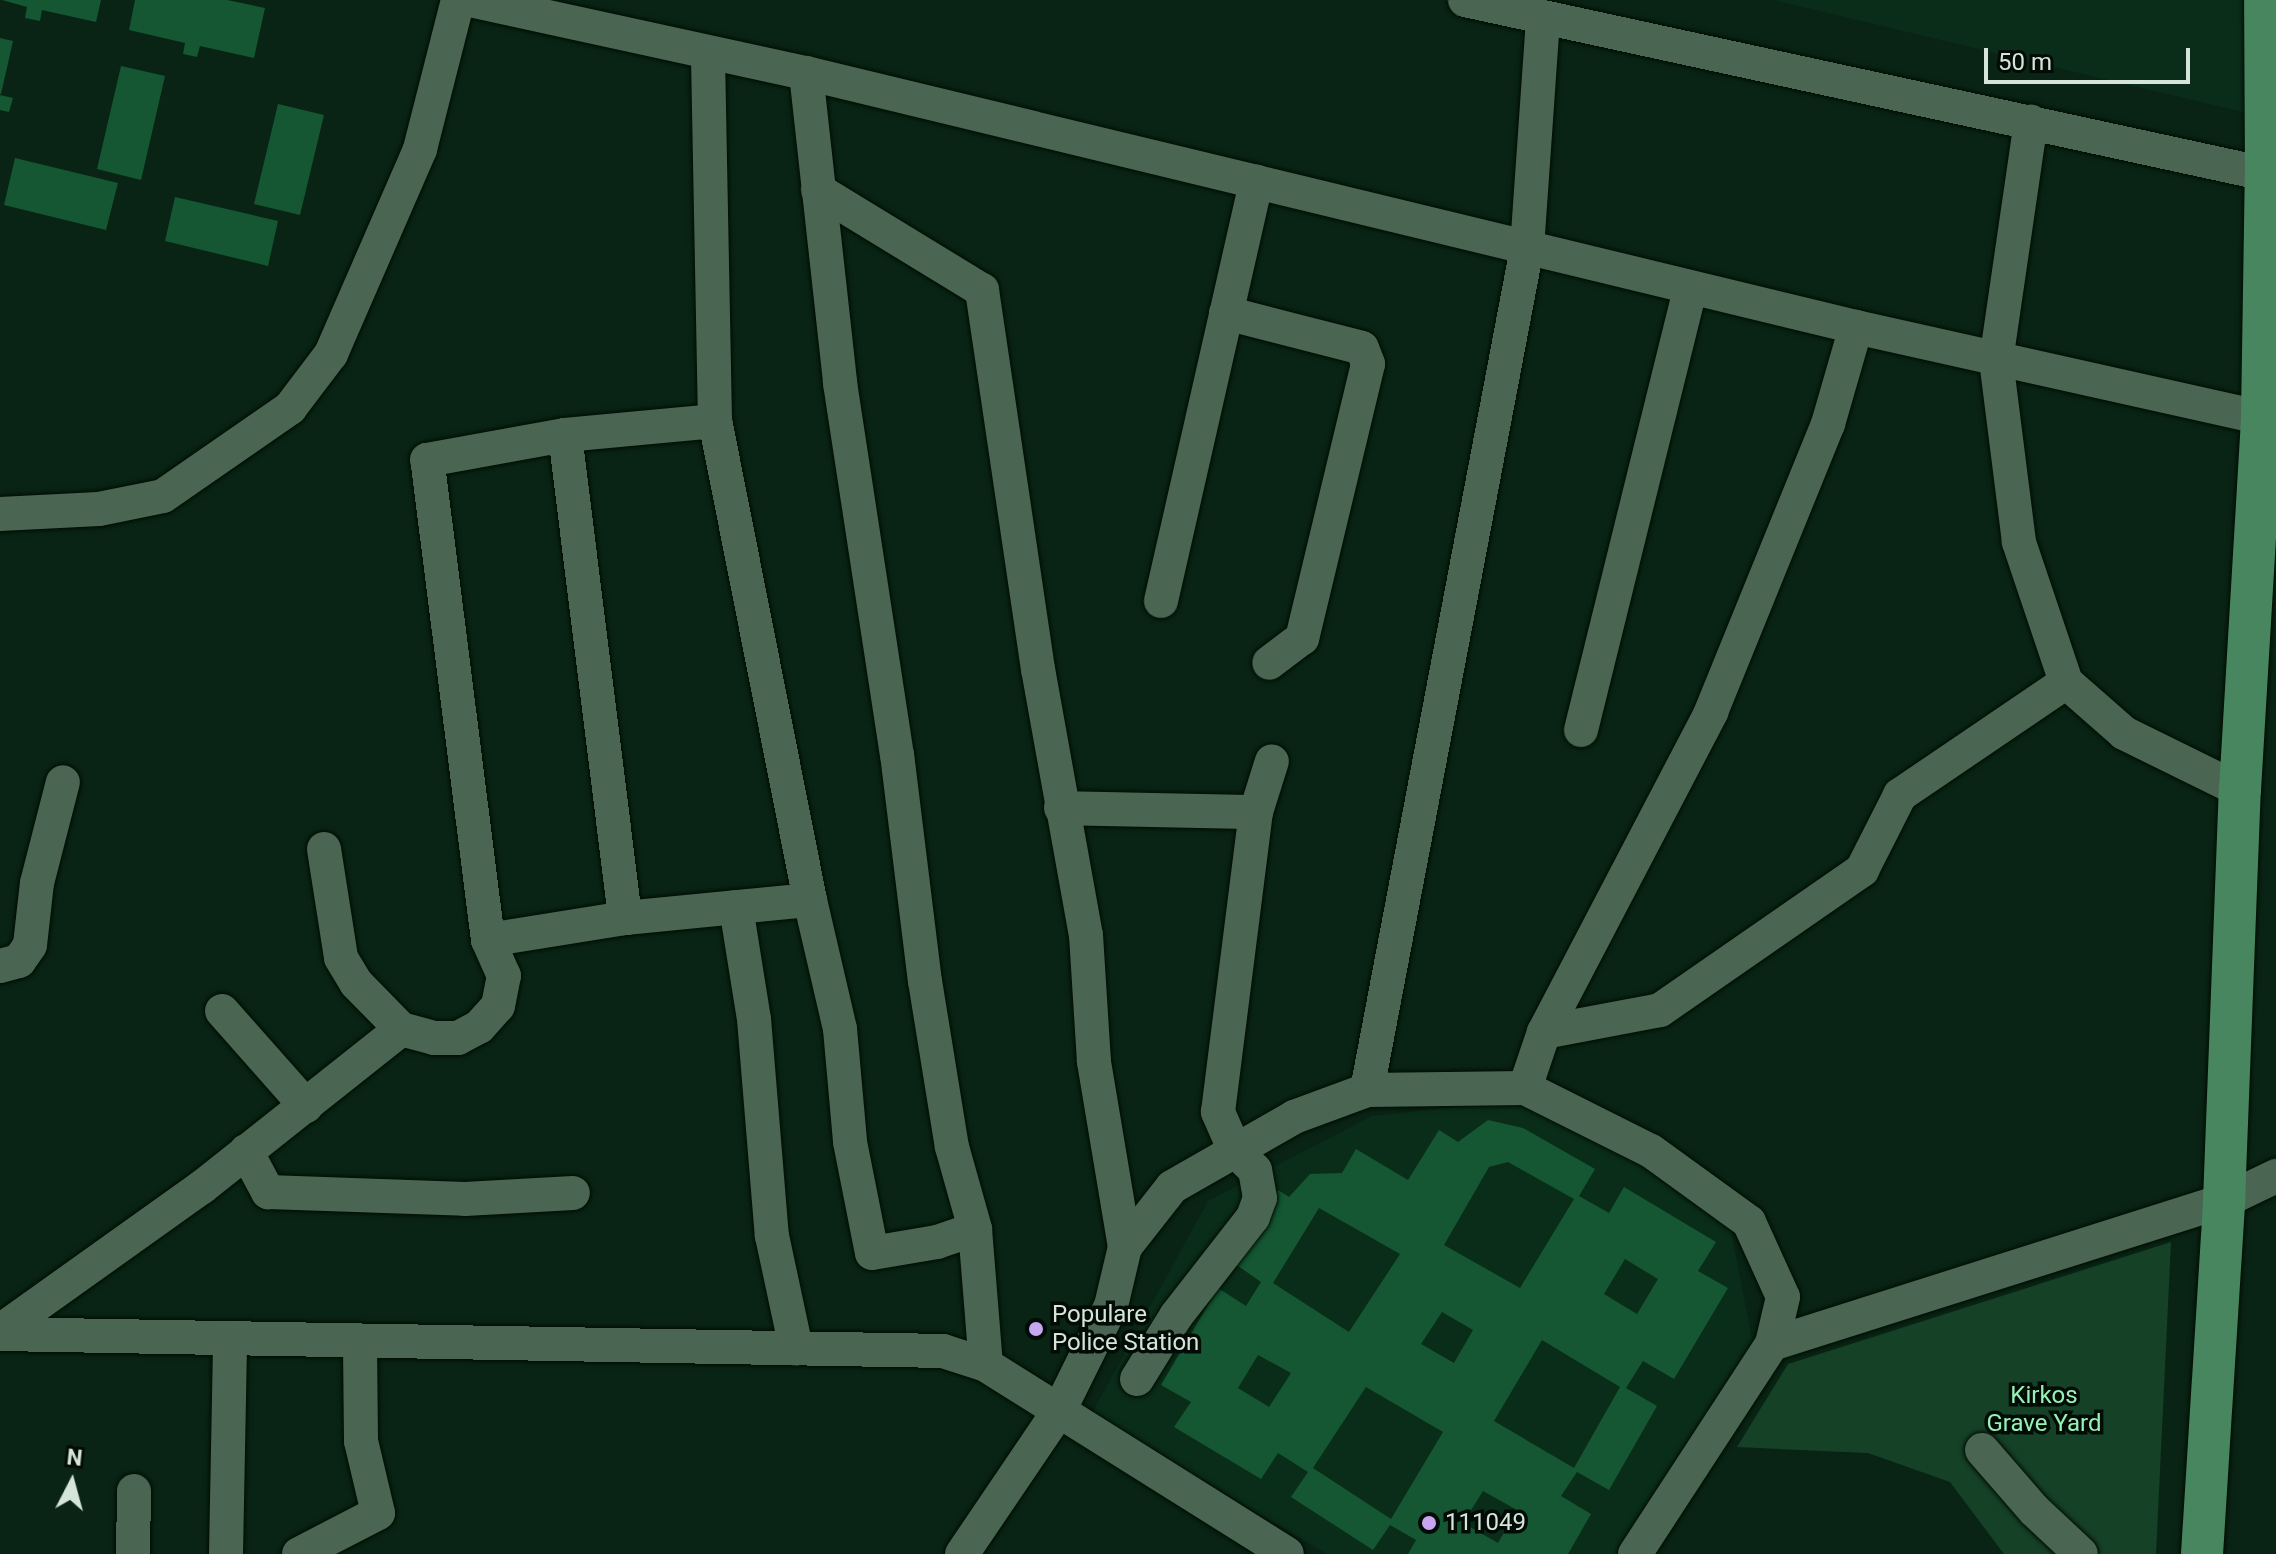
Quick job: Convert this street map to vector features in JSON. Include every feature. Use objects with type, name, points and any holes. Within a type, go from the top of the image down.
[{"type":"main road","points":[[2202,1554],[2224,1201],[2240,790],[2269,419],[2265,0]]},
{"type":"street","points":[[0,514],[99,509],[163,496],[290,408],[331,354],[420,149],[458,0]]},
{"type":"street","points":[[470,0],[806,73],[1996,361],[2269,419]]},
{"type":"street","points":[[1465,0],[2266,174]]},
{"type":"street","points":[[1367,1090],[1527,248],[1543,19]]},
{"type":"street","points":[[708,54],[715,421],[810,900],[840,1029],[850,1142],[872,1253],[937,1242],[975,1229]]},
{"type":"street","points":[[806,73],[840,383],[897,754],[925,981],[952,1147],[975,1229],[986,1365]]},
{"type":"street","points":[[2031,122],[1996,361],[2019,542],[2066,682],[2124,733],[2240,790]]},
{"type":"street","points":[[1161,601],[1256,182]]},
{"type":"street","points":[[818,190],[982,290],[1061,808],[1086,935],[1094,1062],[1125,1247],[1111,1306],[1059,1411],[962,1554]]},
{"type":"street","points":[[1581,730],[1690,288]]},
{"type":"street","points":[[1226,313],[1362,348],[1368,364],[1302,638],[1269,663]]},
{"type":"street","points":[[1525,1088],[1544,1032],[1711,712],[1828,424],[1856,327]]},
{"type":"street","points":[[324,849],[341,958],[356,983],[401,1029],[434,1038],[458,1038],[479,1027],[498,1006],[504,976],[488,940],[427,460],[565,435],[715,421]]},
{"type":"street","points":[[565,435],[625,918]]},
{"type":"street","points":[[1544,1032],[1660,1010],[1862,870],[1900,795],[2066,682]]},
{"type":"street","points":[[1137,1379],[1176,1316],[1253,1217],[1260,1198],[1255,1170],[1235,1151],[1218,1112],[1256,812],[1272,761]]},
{"type":"street","points":[[0,966],[19,961],[30,945],[37,883],[63,782]]},
{"type":"street","points":[[1061,808],[1256,812]]},
{"type":"street","points":[[488,940],[625,918],[810,900]]},
{"type":"street","points":[[736,907],[754,1019],[772,1236],[796,1348]]},
{"type":"street","points":[[222,1011],[306,1106]]},
{"type":"street","points":[[0,1332],[202,1187],[401,1029]]},
{"type":"street","points":[[1125,1247],[1172,1187],[1294,1117],[1367,1090],[1525,1088],[1651,1151],[1749,1222],[1783,1297],[1772,1344],[1635,1554]]},
{"type":"street","points":[[246,1151],[268,1192],[465,1199],[573,1193]]},
{"type":"street","points":[[1772,1344],[2224,1201],[2276,1176]]},
{"type":"street","points":[[0,1332],[943,1351],[986,1365],[1287,1554]]},
{"type":"street","points":[[226,1554],[230,1338]]},
{"type":"street","points":[[299,1554],[378,1513],[361,1441],[360,1341]]},
{"type":"street","points":[[1982,1450],[2034,1510],[2081,1554]]},
{"type":"street","points":[[133,1554],[134,1491]]},
{"type":"shaded area","points":[[1774,0],[2276,0],[2276,120]]},
{"type":"shaded area","points":[[1533,1098],[1728,1217],[1755,1354],[1624,1554],[1327,1554],[1091,1415],[1208,1201],[1372,1116]]},
{"type":"green space","name":"Kirkos Grave Yard","points":[[2171,1242],[2156,1554],[2004,1554],[1950,1482],[1868,1453],[1737,1447],[1788,1364]]},
{"type":"building","points":[[2,0],[101,0],[96,22],[42,10],[40,21],[25,18],[27,7]]},
{"type":"building","points":[[135,0],[227,0],[265,8],[254,58],[200,46],[197,57],[183,54],[185,43],[129,30]]},
{"type":"building","points":[[0,38],[13,41],[1,94],[0,94]]},
{"type":"building","points":[[121,66],[165,76],[141,180],[97,169]]},
{"type":"building","points":[[0,95],[13,98],[9,112],[0,110]]},
{"type":"building","points":[[278,104],[324,115],[300,215],[254,204]]},
{"type":"building","points":[[15,158],[118,183],[106,230],[4,205]]},
{"type":"building","points":[[175,197],[278,221],[268,266],[165,241]]},
{"type":"building","points":[[1488,1120],[1523,1128],[1595,1169],[1579,1196],[1609,1213],[1624,1187],[1716,1242],[1698,1271],[1728,1288],[1674,1379],[1643,1361],[1626,1388],[1657,1406],[1609,1490],[1577,1472],[1561,1496],[1591,1514],[1568,1554],[1408,1554],[1416,1540],[1390,1525],[1373,1550],[1291,1497],[1308,1472],[1278,1453],[1261,1479],[1174,1427],[1191,1402],[1161,1385],[1218,1288],[1246,1306],[1261,1282],[1231,1261],[1278,1190],[1289,1197],[1310,1174],[1342,1173],[1356,1149],[1408,1180],[1439,1130],[1458,1142]],"holes":[[[1508,1162],[1574,1199],[1520,1288],[1444,1245],[1489,1167]],[[1319,1208],[1400,1254],[1349,1332],[1273,1283]],[[1625,1259],[1658,1279],[1637,1314],[1604,1294]],[[1442,1312],[1473,1330],[1454,1363],[1421,1344]],[[1542,1340],[1620,1387],[1574,1468],[1494,1421]],[[1258,1355],[1291,1373],[1269,1407],[1238,1388]],[[1366,1387],[1443,1432],[1391,1519],[1313,1468]],[[1483,1491],[1517,1510],[1498,1543],[1463,1523]]]},
{"type":"place","name":"Populare Police Station","points":[[1036,1329]]},
{"type":"place","name":"111049","points":[[1429,1523]]}]
